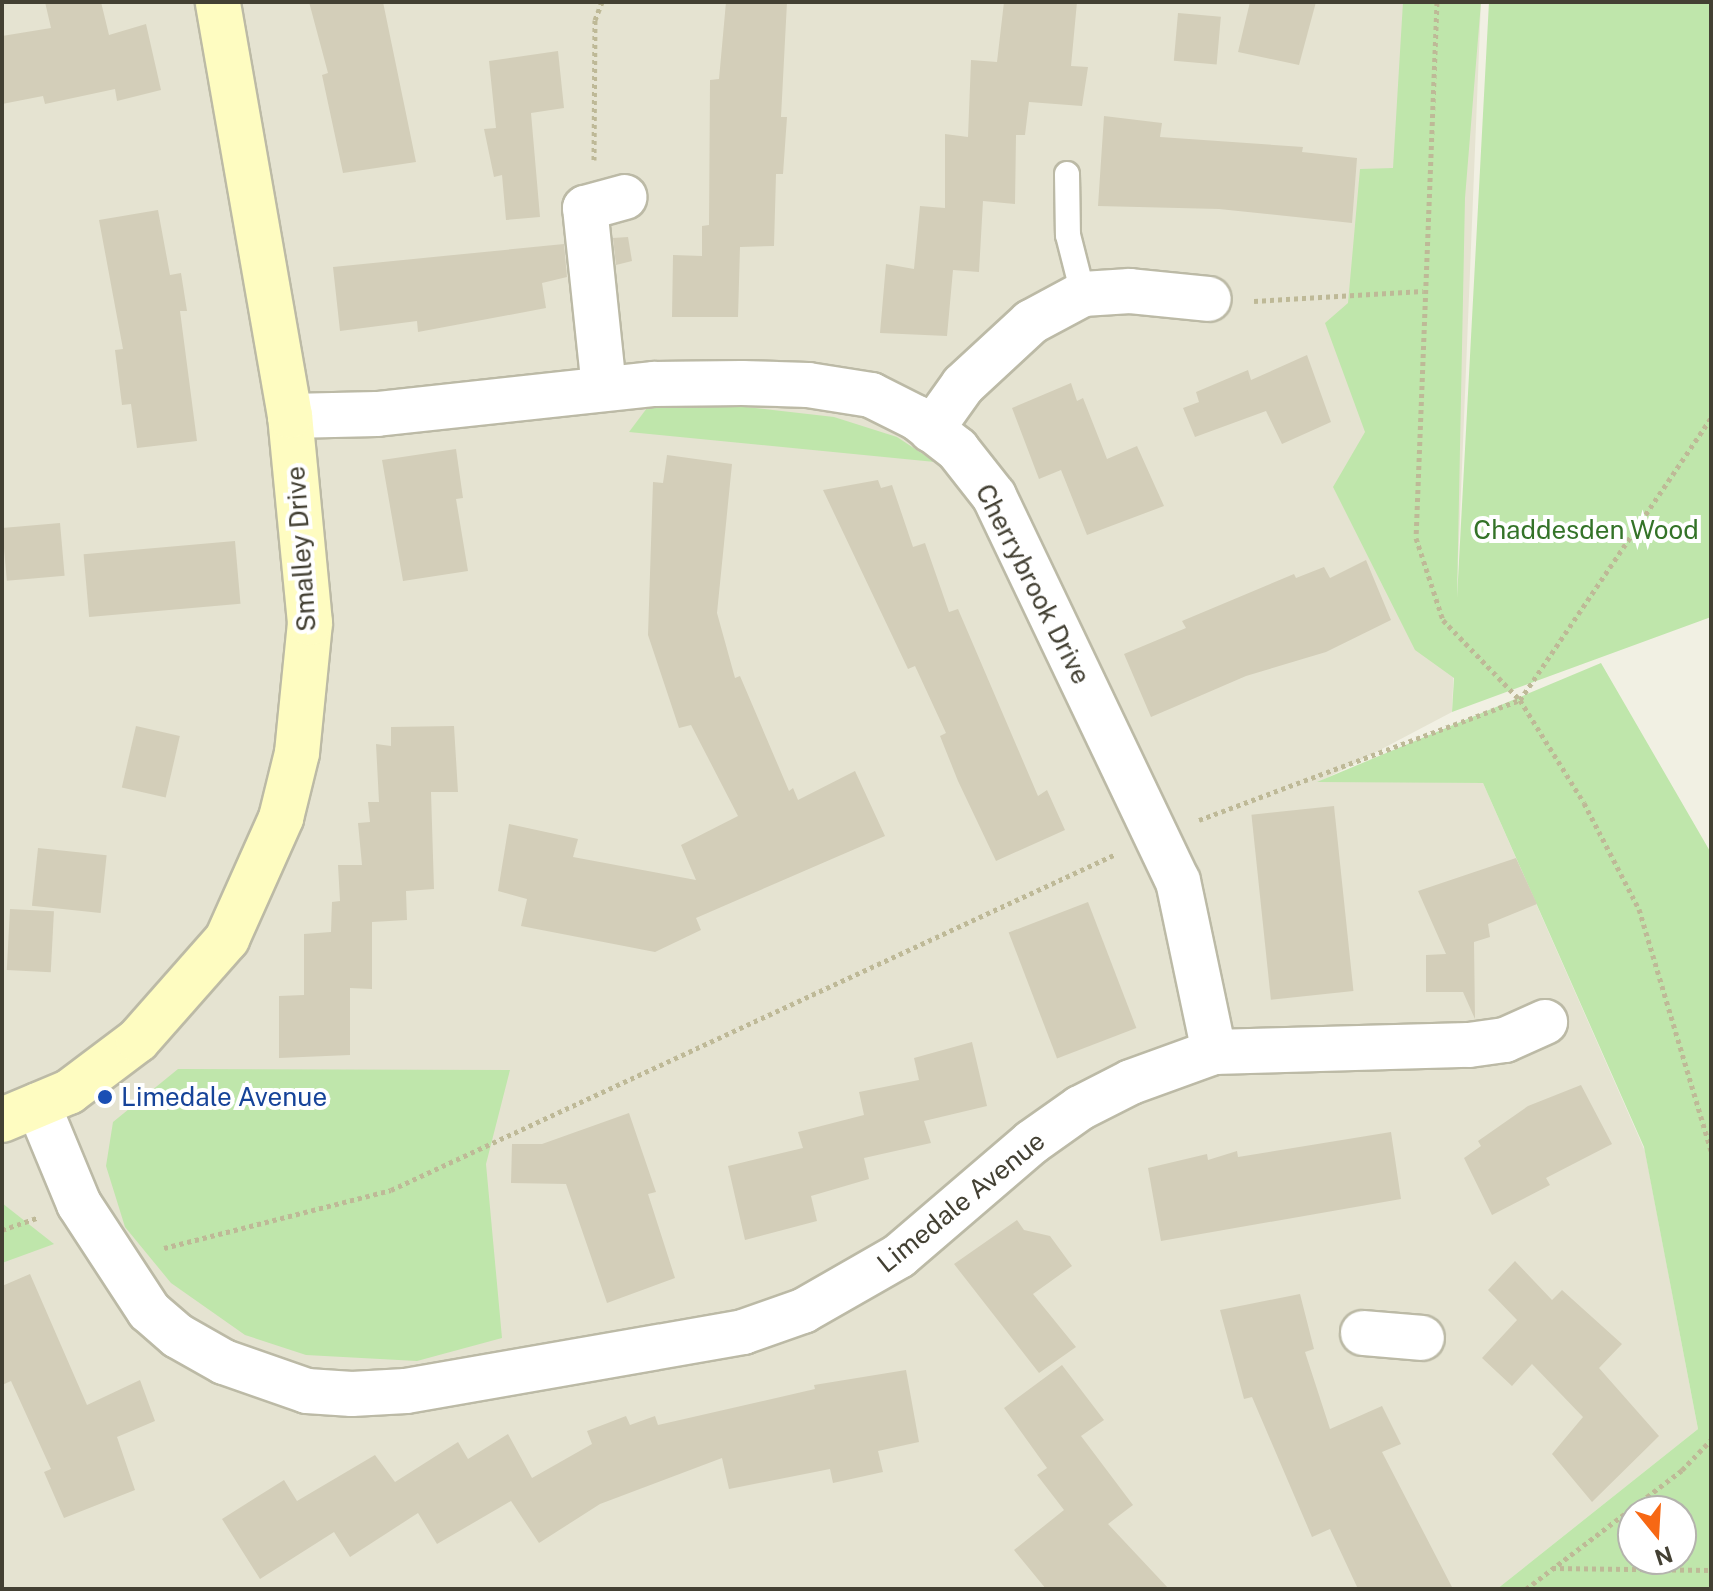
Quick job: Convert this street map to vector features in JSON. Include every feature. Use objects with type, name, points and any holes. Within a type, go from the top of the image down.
[{"type":"street","name":"Smalley Drive","points":[[20,1112],[69,1092],[138,1040],[191,984],[227,939],[281,818],[297,753],[310,623],[290,416],[218,2]]},
{"type":"street","points":[[604,388],[605,203]]},
{"type":"street","points":[[931,430],[963,385],[1031,322],[1083,294],[1130,291],[1209,299]]},
{"type":"street","name":"Cherrybrook Drive","points":[[290,416],[377,414],[604,388],[808,385],[871,395],[931,430],[957,449],[994,496],[1178,881],[1214,1052]]},
{"type":"street","name":"Limedale Avenue","points":[[20,1112],[149,1311],[178,1336],[224,1362],[307,1391],[406,1391],[743,1332],[803,1311],[899,1256],[1032,1142],[1080,1108],[1131,1082],[1214,1052],[1469,1045],[1505,1040],[1545,1022]]},
{"type":"street","points":[[1363,1333],[1422,1338]]},
{"type":"lane","points":[[1067,174],[1068,235],[1083,294]]},
{"type":"path","points":[[602,2],[595,20],[594,177],[605,203]]},
{"type":"path","points":[[1437,2],[1423,291],[1416,538],[1443,620],[1520,700],[1584,803],[1639,909],[1711,1151]]},
{"type":"path","points":[[1209,299],[1280,303],[1423,291]]},
{"type":"path","points":[[160,1249],[391,1190],[1156,836],[1520,700],[1711,418]]},
{"type":"path","points":[[2,1230],[79,1204]]},
{"type":"path","points":[[1526,1589],[1682,1470],[1711,1440]]},
{"type":"path","points":[[1551,1568],[1711,1570]]},
{"type":"shaded area","points":[[2,2],[1481,2],[1452,712],[1323,780],[1483,783],[1645,1151],[1698,1429],[1497,1589],[2,1589]]},
{"type":"green space","name":"Chaddesden Wood","points":[[1403,2],[1481,2],[1465,198],[1457,598],[1489,2],[1711,2],[1711,617],[1452,712],[1454,678],[1415,650],[1333,487],[1365,432],[1325,323],[1348,303],[1360,169],[1393,168]]},
{"type":"green space","points":[[710,403],[834,417],[897,437],[935,462],[629,432],[647,408]]},
{"type":"green space","points":[[1601,663],[1711,853],[1711,1589],[1497,1589],[1698,1429],[1644,1147],[1483,783],[1317,782]]},
{"type":"green space","points":[[178,1069],[510,1070],[486,1164],[502,1338],[417,1361],[306,1355],[245,1335],[171,1283],[125,1227],[106,1166],[113,1122]]},
{"type":"green space","points":[[2,1203],[54,1244],[2,1263]]},
{"type":"building","points":[[45,2],[101,2],[109,35],[146,24],[161,90],[117,101],[115,89],[45,104],[43,96],[2,104],[2,36],[51,28]]},
{"type":"building","points":[[309,2],[383,2],[416,162],[343,173],[322,75],[328,73]]},
{"type":"building","points":[[726,2],[787,2],[781,117],[787,117],[783,174],[776,174],[774,246],[740,247],[738,317],[672,317],[673,255],[702,256],[702,226],[709,225],[710,80],[719,79]]},
{"type":"building","points":[[1004,2],[1077,2],[1071,66],[1088,67],[1082,106],[1029,102],[1025,135],[1016,135],[1015,204],[983,201],[979,272],[953,270],[947,336],[880,333],[886,264],[914,269],[920,206],[945,208],[945,134],[968,137],[971,60],[997,62]]},
{"type":"building","points":[[1250,2],[1316,2],[1299,65],[1238,52]]},
{"type":"building","points":[[1178,13],[1221,17],[1217,65],[1174,61]]},
{"type":"building","points":[[558,51],[564,108],[531,113],[540,217],[506,220],[502,175],[494,177],[484,129],[496,128],[489,61]]},
{"type":"building","points":[[1104,116],[1162,123],[1160,137],[1303,147],[1302,152],[1357,158],[1352,223],[1219,209],[1098,206]]},
{"type":"building","points":[[158,210],[170,275],[181,273],[187,311],[180,311],[197,441],[137,448],[131,404],[122,405],[115,350],[123,349],[99,220]]},
{"type":"building","points":[[628,237],[632,261],[616,265],[613,238]]},
{"type":"building","points":[[564,244],[567,277],[542,283],[546,308],[418,332],[417,321],[340,331],[333,267]]},
{"type":"building","points":[[1307,355],[1331,422],[1282,444],[1266,411],[1195,437],[1183,408],[1199,402],[1196,392],[1248,370],[1251,380]]},
{"type":"building","points":[[1071,383],[1077,401],[1083,398],[1107,459],[1137,446],[1164,506],[1087,535],[1061,470],[1039,479],[1012,408]]},
{"type":"building","points":[[456,449],[463,498],[456,499],[468,571],[403,581],[382,460]]},
{"type":"building","points":[[667,455],[732,464],[717,613],[735,678],[740,676],[789,791],[793,788],[798,800],[855,771],[885,836],[696,918],[701,930],[655,952],[521,926],[527,899],[498,891],[509,824],[578,839],[573,857],[696,880],[681,845],[738,816],[691,725],[679,728],[648,635],[653,482],[663,483]]},
{"type":"building","points":[[878,480],[881,488],[892,485],[913,547],[925,543],[949,612],[958,609],[1038,796],[1047,790],[1065,830],[996,861],[958,781],[940,736],[946,733],[915,666],[908,669],[823,490]]},
{"type":"building","points":[[60,523],[65,576],[7,581],[2,528]]},
{"type":"building","points":[[235,541],[240,604],[89,617],[84,554]]},
{"type":"building","points":[[1366,560],[1391,620],[1326,652],[1246,676],[1151,717],[1124,654],[1186,628],[1182,621],[1294,574],[1296,578],[1324,567],[1330,578]]},
{"type":"building","points":[[136,726],[180,736],[166,798],[122,787]]},
{"type":"building","points":[[454,726],[458,792],[431,792],[434,889],[406,891],[407,920],[372,922],[372,989],[350,988],[350,1055],[279,1058],[279,996],[304,995],[304,934],[331,932],[332,902],[340,901],[338,865],[362,865],[358,823],[370,822],[368,802],[379,802],[376,744],[391,746],[391,727]]},
{"type":"building","points":[[1334,806],[1353,991],[1271,1000],[1251,815]]},
{"type":"building","points":[[38,848],[107,855],[101,913],[32,906]]},
{"type":"building","points":[[1516,858],[1537,904],[1488,924],[1490,937],[1474,942],[1475,1019],[1463,992],[1426,992],[1426,955],[1446,954],[1418,891]]},
{"type":"building","points":[[1088,902],[1136,1028],[1057,1058],[1009,932]]},
{"type":"building","points":[[10,909],[54,911],[51,972],[7,970]]},
{"type":"building","points":[[972,1042],[987,1106],[924,1121],[931,1143],[864,1158],[869,1179],[811,1196],[817,1221],[745,1240],[728,1166],[803,1148],[798,1132],[864,1115],[859,1092],[919,1080],[914,1058]]},
{"type":"building","points":[[1581,1085],[1612,1144],[1546,1178],[1550,1185],[1492,1215],[1464,1158],[1481,1146],[1478,1141],[1528,1106]]},
{"type":"building","points":[[629,1113],[656,1192],[648,1194],[675,1278],[607,1303],[566,1184],[511,1183],[512,1144],[542,1144]]},
{"type":"building","points":[[1391,1132],[1401,1199],[1161,1241],[1148,1168],[1207,1154],[1208,1160],[1237,1151],[1238,1157]]},
{"type":"building","points":[[1017,1220],[1024,1230],[1050,1236],[1072,1266],[1033,1294],[1076,1347],[1039,1373],[954,1264]]},
{"type":"building","points":[[1515,1261],[1552,1300],[1562,1290],[1622,1344],[1599,1368],[1659,1436],[1592,1502],[1552,1454],[1583,1417],[1532,1364],[1512,1386],[1482,1358],[1517,1320],[1488,1290]]},
{"type":"building","points":[[30,1274],[87,1405],[140,1380],[155,1421],[117,1437],[135,1490],[64,1518],[44,1472],[51,1469],[11,1381],[2,1385],[2,1286]]},
{"type":"building","points":[[1300,1294],[1314,1349],[1305,1352],[1330,1429],[1382,1406],[1401,1444],[1382,1452],[1453,1589],[1358,1589],[1330,1529],[1312,1537],[1252,1397],[1244,1399],[1220,1310]]},
{"type":"building","points":[[1062,1365],[1104,1420],[1081,1436],[1133,1505],[1108,1524],[1169,1589],[1046,1589],[1014,1550],[1064,1510],[1037,1475],[1047,1468],[1004,1408]]},
{"type":"building","points":[[906,1370],[919,1442],[878,1451],[883,1472],[833,1483],[830,1469],[729,1489],[722,1458],[600,1504],[539,1543],[511,1501],[437,1544],[418,1513],[350,1557],[334,1532],[260,1579],[222,1519],[284,1480],[297,1501],[375,1455],[395,1482],[458,1442],[468,1459],[508,1434],[532,1478],[592,1444],[587,1431],[626,1416],[630,1425],[655,1416],[658,1425],[815,1389],[814,1385]]},
{"type":"place","name":"Limedale Avenue","points":[[105,1097]]}]
